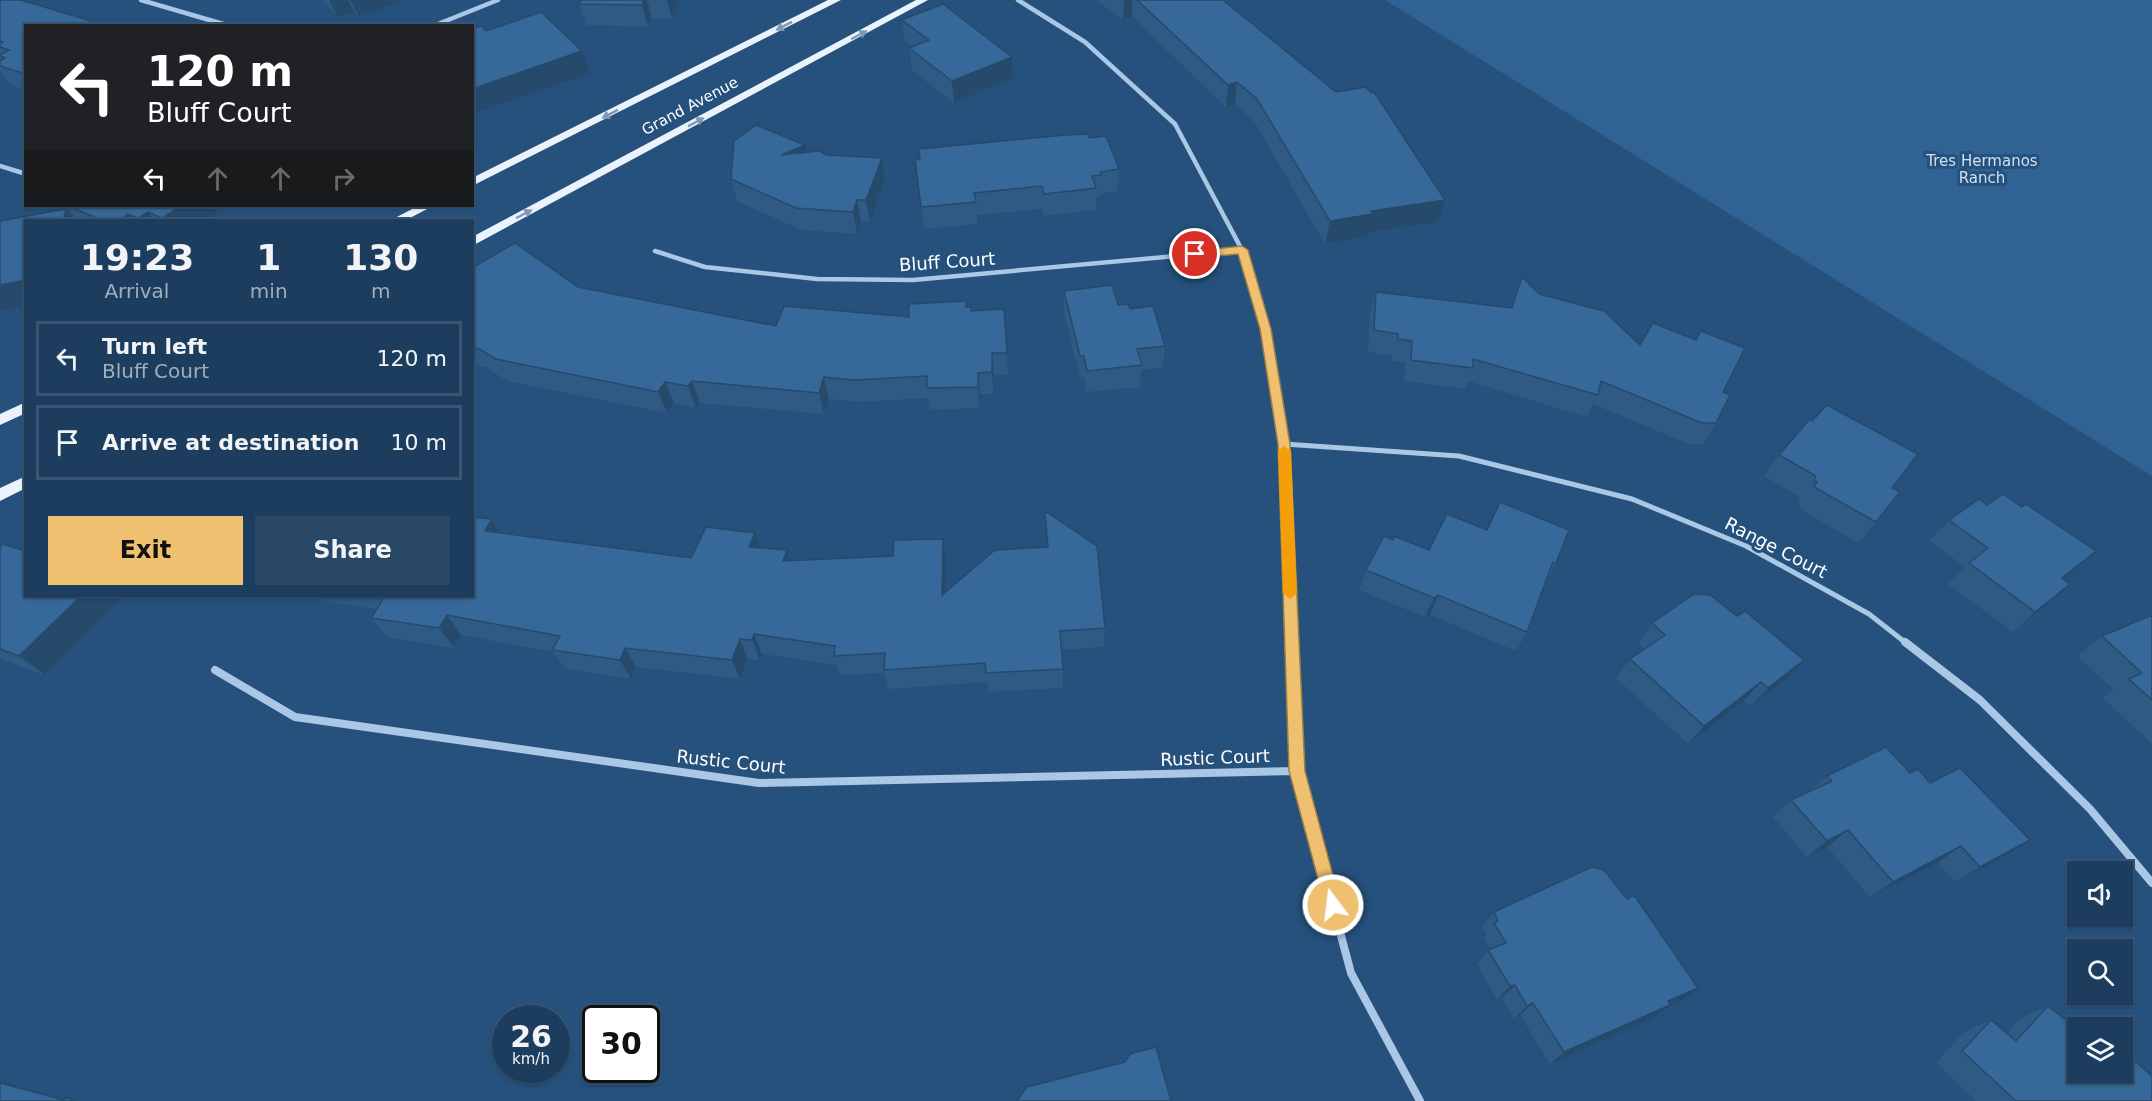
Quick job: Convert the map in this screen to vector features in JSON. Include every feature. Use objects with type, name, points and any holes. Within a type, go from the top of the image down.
[{"type":"main road","name":"Grand Avenue","points":[[474,182],[836,0]]},
{"type":"main road","name":"Grand Avenue","points":[[474,241],[923,0]]},
{"type":"main road","points":[[400,219],[425,207]]},
{"type":"main road","points":[[0,420],[24,408]]},
{"type":"main road","points":[[0,495],[24,482]]},
{"type":"street","points":[[141,0],[223,24]]},
{"type":"street","points":[[438,24],[498,0]]},
{"type":"street","points":[[1018,0],[1085,42],[1175,124],[1242,250],[1266,329],[1284,444],[1297,771],[1351,973],[1420,1101]]},
{"type":"street","points":[[0,166],[24,173]]},
{"type":"street","name":"Bluff Court","points":[[655,251],[705,267],[795,277],[913,280],[1242,250]]},
{"type":"street","name":"Range Court","points":[[1284,444],[1459,456],[1632,499],[1746,546],[1869,614],[1980,700],[2090,809],[2152,883]]},
{"type":"street","name":"Rustic Court","points":[[215,670],[295,717],[759,783],[1297,771]]},
{"type":"green space","name":"Tres Hermanos Ranch","points":[[1385,0],[2152,0],[2152,476]]},
{"type":"building","points":[[0,0],[21,0],[101,24],[24,24],[24,73],[0,66],[0,61],[5,58],[0,55],[9,50],[0,47],[0,43],[3,42],[0,41]]},
{"type":"building","points":[[581,0],[644,0],[642,5],[579,4]]},
{"type":"building","points":[[1137,0],[1223,0],[1336,92],[1366,87],[1371,93],[1374,92],[1445,200],[1371,211],[1373,214],[1330,221],[1257,99],[1237,82],[1228,85]]},
{"type":"building","points":[[943,4],[1012,57],[952,81],[909,48],[929,40],[902,20]]},
{"type":"building","points":[[541,12],[582,51],[474,88],[474,28],[481,26],[486,31]]},
{"type":"building","points":[[756,125],[805,145],[781,155],[819,151],[827,155],[882,158],[866,200],[857,200],[853,212],[796,208],[731,179],[734,141]]},
{"type":"building","points":[[1088,134],[1089,138],[1106,136],[1119,169],[1100,172],[1101,175],[1092,176],[1096,188],[1044,194],[1042,186],[974,193],[976,202],[921,207],[915,159],[920,160],[919,149]]},
{"type":"building","points":[[70,207],[179,207],[162,218],[148,212],[138,218],[128,214],[120,219],[100,219]]},
{"type":"building","points":[[66,209],[63,219],[24,219],[24,280],[0,285],[0,221]]},
{"type":"building","points":[[515,243],[578,287],[776,326],[784,306],[909,317],[909,304],[966,301],[966,307],[971,307],[971,311],[1004,309],[1007,353],[992,353],[992,372],[978,373],[978,387],[927,388],[927,376],[854,380],[824,377],[819,393],[692,381],[688,386],[665,382],[658,392],[496,359],[474,346],[474,267]]},
{"type":"building","points":[[1522,277],[1539,294],[1604,311],[1640,345],[1653,323],[1696,340],[1701,331],[1745,348],[1723,392],[1730,395],[1716,423],[1702,423],[1601,381],[1598,395],[1473,359],[1473,368],[1411,360],[1412,341],[1398,339],[1398,334],[1374,330],[1376,292],[1512,308]]},
{"type":"building","points":[[1112,285],[1118,305],[1128,304],[1130,309],[1153,306],[1165,346],[1137,349],[1142,365],[1087,371],[1084,356],[1080,356],[1064,291]]},
{"type":"building","points":[[1827,405],[1918,454],[1892,488],[1900,492],[1876,522],[1814,487],[1817,482],[1814,480],[1816,476],[1779,455],[1810,419],[1812,421]]},
{"type":"building","points":[[2003,494],[2022,507],[2026,504],[2096,551],[2062,578],[2070,584],[2035,612],[1969,563],[1988,548],[1949,520],[1979,499],[1987,505]]},
{"type":"building","points":[[1500,502],[1569,530],[1556,563],[1553,562],[1527,632],[1438,595],[1434,598],[1366,570],[1384,536],[1393,540],[1394,536],[1429,550],[1447,514],[1487,530]]},
{"type":"building","points":[[1045,511],[1097,546],[1105,628],[1060,631],[1063,669],[986,673],[985,663],[884,670],[885,653],[834,656],[835,646],[754,634],[752,640],[740,639],[732,660],[625,648],[620,660],[552,650],[560,636],[447,615],[439,628],[371,618],[384,597],[474,597],[474,517],[492,519],[485,531],[691,558],[706,527],[755,533],[749,547],[787,550],[783,561],[893,556],[894,540],[943,539],[942,595],[995,550],[1048,547]]},
{"type":"building","points":[[3,544],[24,550],[24,597],[80,597],[19,656],[0,649],[0,547]]},
{"type":"building","points":[[1694,594],[1710,595],[1737,616],[1745,611],[1804,660],[1768,688],[1761,682],[1704,726],[1630,659],[1665,635],[1652,623]]},
{"type":"building","points":[[2152,615],[2152,700],[2129,679],[2142,673],[2102,636]]},
{"type":"building","points":[[1886,747],[1910,773],[1918,769],[1930,783],[1960,768],[2030,840],[1980,867],[1961,846],[1893,882],[1848,830],[1827,841],[1791,800],[1832,781],[1827,776]]},
{"type":"building","points":[[1592,867],[1604,870],[1627,899],[1634,895],[1698,988],[1668,1001],[1670,1005],[1564,1052],[1533,1003],[1527,1006],[1515,985],[1510,986],[1488,950],[1506,943],[1494,923],[1498,921],[1494,912]]},
{"type":"building","points":[[2048,1006],[2067,1021],[2067,1083],[2133,1083],[2133,1060],[2152,1076],[2152,1101],[2016,1101],[1962,1051],[1991,1020],[2016,1041]]},
{"type":"building","points":[[1156,1047],[1171,1101],[1017,1101],[1027,1087],[1125,1062],[1130,1054]]},
{"type":"building","points":[[0,1083],[64,1100],[65,1097],[76,1101],[0,1101]]},
{"type":"slow traffic","points":[[1284,451],[1290,593]]},
{"type":"route","points":[[1195,254],[1242,250],[1266,329],[1284,444],[1297,771],[1333,905]]}]
